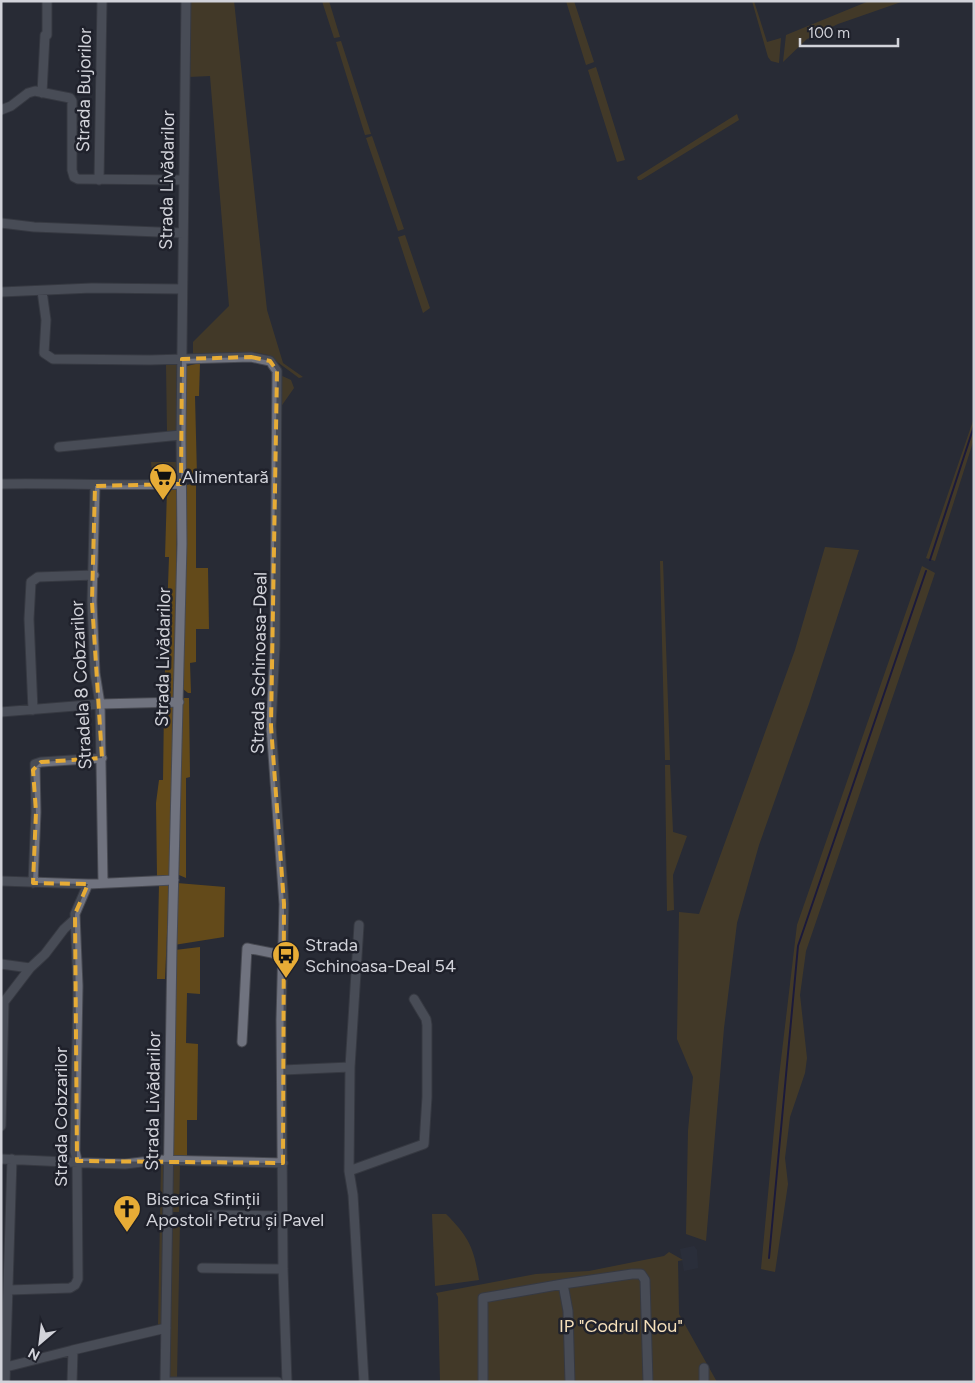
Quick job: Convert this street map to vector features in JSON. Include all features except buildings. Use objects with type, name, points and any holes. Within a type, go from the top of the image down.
[{"type":"street","points":[[42,93],[47,1]]},
{"type":"street","name":"Strada Bujorilor","points":[[99,180],[102,1]]},
{"type":"street","name":"Strada Livădarilor","points":[[165,1382],[178,702],[186,1]]},
{"type":"street","points":[[1,110],[28,93],[42,93],[70,98],[72,101],[72,173],[78,179],[183,180]]},
{"type":"street","points":[[1,223],[34,227],[183,233]]},
{"type":"street","points":[[1,292],[92,288],[182,289]]},
{"type":"street","points":[[42,291],[46,320],[44,353],[48,357],[77,361],[182,359]]},
{"type":"street","name":"Strada Schinoasa-Deal","points":[[182,359],[259,357],[270,361],[277,371],[275,646],[271,726],[284,904],[282,955],[283,1268],[288,1382]]},
{"type":"street","points":[[59,446],[181,435]]},
{"type":"street","points":[[1,484],[66,483],[95,486],[181,484]]},
{"type":"street","name":"Stradela 8 Cobzarilor","points":[[95,486],[95,673],[100,704],[104,882]]},
{"type":"street","points":[[33,710],[29,619],[31,582],[38,577],[94,574]]},
{"type":"street","points":[[1,712],[100,704],[178,702]]},
{"type":"street","points":[[33,883],[36,812],[33,770],[35,764],[102,758]]},
{"type":"street","points":[[1,880],[33,883],[88,884],[174,880]]},
{"type":"street","name":"Strada Cobzarilor","points":[[9,1290],[70,1288],[77,1283],[77,1162],[75,1122],[78,986],[75,919],[79,902],[88,884]]},
{"type":"street","points":[[1,1126],[2,1008],[7,997],[30,968],[45,954],[64,929],[75,919]]},
{"type":"street","points":[[358,925],[350,1066],[349,1171],[354,1195],[364,1382]]},
{"type":"street","points":[[242,1042],[247,948],[282,955]]},
{"type":"street","points":[[1,964],[30,968]]},
{"type":"street","points":[[349,1171],[424,1144],[427,1097],[426,1019],[414,1000]]},
{"type":"street","points":[[283,1070],[350,1066]]},
{"type":"street","points":[[1,1158],[125,1164],[168,1160],[283,1163]]},
{"type":"street","points":[[5,1382],[12,1159]]},
{"type":"street","points":[[211,1215],[283,1216]]},
{"type":"street","points":[[202,1268],[283,1268]]},
{"type":"street","points":[[483,1382],[483,1298],[563,1284],[641,1274],[645,1280],[648,1382]]},
{"type":"street","points":[[563,1284],[568,1311],[570,1382]]},
{"type":"street","points":[[6,1368],[166,1328]]},
{"type":"street","points":[[72,1382],[73,1350]]},
{"type":"street","points":[[704,1368],[704,1382]]},
{"type":"street","points":[[165,1382],[278,1382]]},
{"type":"highlighted area","points":[[251,357],[270,361],[277,371],[271,726],[284,904],[283,1163],[77,1161],[75,914],[88,884],[33,883],[36,812],[33,770],[41,762],[102,758],[92,602],[95,486],[181,484],[182,359]]},
{"type":"shaded area","points":[[694,1246],[697,1250],[698,1268],[684,1271],[680,1249]]},
{"type":"green space","points":[[189,1],[234,1],[267,310],[283,363],[303,377],[299,378],[268,355],[254,352],[193,356],[193,342],[229,306],[210,76],[188,77]]},
{"type":"green space","points":[[322,1],[329,1],[340,37],[334,38]]},
{"type":"green space","points":[[566,1],[574,1],[594,62],[586,65]]},
{"type":"green space","points":[[752,1],[754,1],[767,42],[781,38],[779,63],[771,61],[768,57]]},
{"type":"green space","points":[[869,1],[904,1],[838,24],[807,39],[783,62],[786,35]]},
{"type":"green space","points":[[341,41],[371,134],[365,135],[336,42]]},
{"type":"green space","points":[[596,67],[625,160],[617,162],[588,70]]},
{"type":"green space","points":[[737,114],[739,120],[641,180],[638,180],[637,177]]},
{"type":"green space","points":[[372,136],[404,229],[398,231],[366,138]]},
{"type":"green space","points":[[405,235],[430,308],[423,313],[398,237]]},
{"type":"green space","points":[[179,362],[178,431],[167,432],[166,363]]},
{"type":"green space","points":[[200,363],[199,396],[195,396],[197,476],[184,476],[184,370],[187,366]]},
{"type":"green space","points":[[280,375],[291,380],[294,388],[280,408]]},
{"type":"green space","points":[[974,418],[974,439],[935,561],[926,558]]},
{"type":"green space","points":[[151,462],[178,462],[178,481],[153,482]]},
{"type":"green space","points":[[196,483],[196,568],[208,568],[209,629],[196,629],[196,662],[190,663],[191,693],[188,693],[183,689],[187,485]]},
{"type":"green space","points":[[167,490],[177,490],[175,697],[164,698],[169,557],[165,557]]},
{"type":"green space","points":[[825,547],[859,550],[809,704],[759,845],[737,923],[724,1028],[706,1241],[686,1234],[688,1131],[693,1077],[677,1039],[679,912],[699,914],[795,650]]},
{"type":"green space","points":[[660,561],[663,561],[670,760],[665,760]]},
{"type":"green space","points":[[922,566],[935,573],[806,951],[800,995],[807,1058],[805,1073],[790,1117],[785,1158],[788,1184],[775,1272],[761,1269],[779,1077],[797,925]]},
{"type":"green space","points":[[184,698],[189,698],[190,777],[186,778],[186,878],[179,875],[182,701]]},
{"type":"green space","points":[[164,707],[174,707],[171,876],[157,876],[156,803],[159,780],[163,780]]},
{"type":"green space","points":[[665,765],[670,765],[673,832],[687,836],[673,875],[674,910],[667,911]]},
{"type":"green space","points":[[165,883],[169,887],[165,979],[157,979],[159,884]]},
{"type":"green space","points":[[177,883],[225,887],[224,937],[174,945]]},
{"type":"green space","points":[[200,947],[200,994],[187,993],[186,1043],[198,1044],[197,1120],[187,1120],[187,1158],[171,1157],[175,950]]},
{"type":"green space","points":[[171,1164],[180,1164],[179,1212],[171,1212]]},
{"type":"green space","points":[[161,1165],[165,1165],[162,1326],[158,1326]]},
{"type":"green space","points":[[432,1214],[446,1214],[465,1237],[475,1259],[479,1280],[435,1286]]},
{"type":"green space","points":[[171,1220],[180,1220],[177,1378],[168,1378]]},
{"type":"green space","name":"IP \"Codrul Nou\"","points":[[669,1252],[683,1260],[678,1261],[679,1314],[717,1382],[440,1382],[438,1297],[436,1293],[536,1274],[589,1271],[664,1256]]},
{"type":"waterway","points":[[930,560],[974,426]]},
{"type":"waterway","points":[[769,1258],[798,946],[926,571]]},
{"type":"place","name":"Alimentară","points":[[163,501]]},
{"type":"place","name":"Strada Schinoasa-Deal 54","points":[[286,979]]},
{"type":"place","name":"Biserica Sfinții Apostoli Petru și Pavel","points":[[127,1233]]}]
